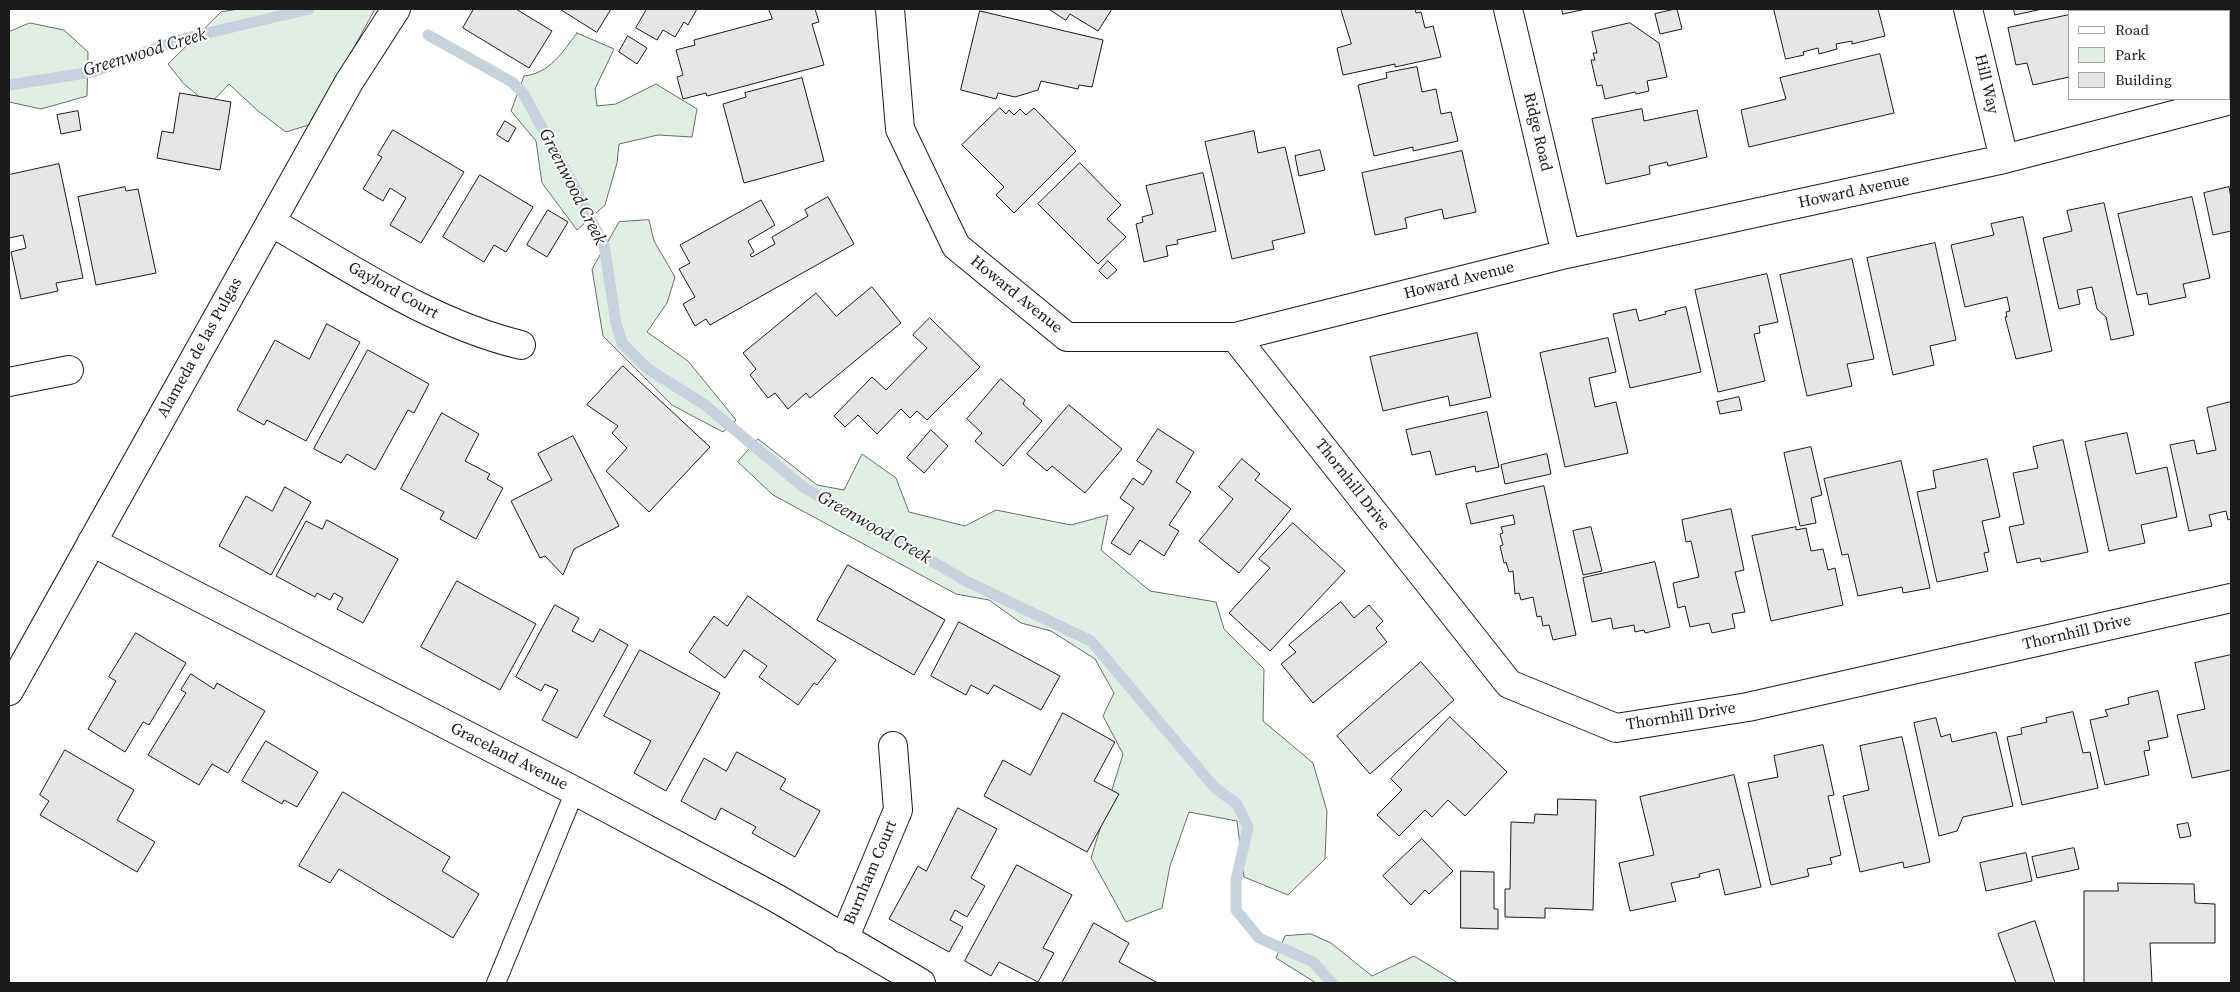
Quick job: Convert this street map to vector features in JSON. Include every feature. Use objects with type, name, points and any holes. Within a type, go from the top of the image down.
[{"type":"street","name":"Alameda de las Pulgas","points":[[9,691],[349,82],[396,9]]},
{"type":"street","name":"Howard Avenue","points":[[890,9],[900,129],[956,246],[1067,336],[1235,337],[1566,254],[2004,159],[2231,100]]},
{"type":"street","name":"Ridge Road","points":[[1508,9],[1566,254]]},
{"type":"street","name":"Hill Way","points":[[1968,9],[2004,159]]},
{"type":"street","name":"Gaylord Court","points":[[271,222],[430,313],[462,328],[520,345]]},
{"type":"street","name":"Thornhill Drive","points":[[1235,337],[1509,684],[1616,728],[1748,707],[2231,598]]},
{"type":"street","points":[[9,382],[69,370]]},
{"type":"street","name":"Graceland Avenue","points":[[92,542],[575,791],[776,898],[921,983]]},
{"type":"street","name":"Burnham Court","points":[[844,939],[898,810],[893,746]]},
{"type":"lane","points":[[496,983],[575,791]]},
{"type":"green space","points":[[240,9],[375,9],[312,124],[286,132],[258,111],[229,84],[209,105],[183,83],[168,64],[221,12]]},
{"type":"green space","points":[[30,23],[64,30],[88,52],[87,96],[41,109],[9,102],[9,32]]},
{"type":"green space","points":[[577,33],[614,49],[595,89],[597,106],[616,104],[656,84],[697,109],[692,137],[658,135],[619,144],[617,163],[605,205],[577,230],[542,183],[536,141],[511,111],[524,76],[541,71],[555,61]]},
{"type":"green space","points":[[649,220],[654,241],[675,277],[667,303],[647,332],[688,361],[736,420],[723,432],[672,405],[603,336],[592,269],[619,222]]},
{"type":"green space","points":[[758,439],[817,485],[844,490],[862,454],[896,478],[909,512],[965,526],[996,510],[1071,525],[1108,515],[1101,550],[1150,591],[1216,602],[1224,629],[1264,669],[1263,721],[1313,763],[1327,811],[1325,859],[1288,895],[1244,877],[1237,821],[1189,812],[1170,866],[1162,908],[1126,922],[1091,858],[1123,754],[1103,716],[1114,693],[1095,659],[1051,631],[1021,623],[989,600],[956,594],[773,495],[738,462]]},
{"type":"green space","points":[[1311,934],[1331,943],[1372,976],[1414,956],[1458,983],[1316,983],[1276,958],[1285,936]]},
{"type":"building","points":[[474,9],[516,9],[552,31],[529,68],[463,28]]},
{"type":"building","points":[[560,9],[611,9],[597,32]]},
{"type":"building","points":[[647,9],[697,9],[688,25],[684,22],[675,37],[663,30],[657,40],[636,28]]},
{"type":"building","points":[[769,9],[815,9],[819,22],[812,24],[824,65],[707,96],[706,93],[683,99],[677,77],[683,75],[676,50],[695,45],[694,40],[772,19]]},
{"type":"building","points":[[1049,9],[1112,9],[1098,31],[1070,14],[1066,20]]},
{"type":"building","points":[[1341,9],[1415,9],[1416,13],[1421,12],[1425,28],[1433,26],[1441,57],[1395,67],[1395,64],[1343,75],[1337,48],[1351,44]]},
{"type":"building","points":[[1562,9],[1586,9],[1563,14]]},
{"type":"building","points":[[1677,9],[1682,29],[1660,34],[1655,14]]},
{"type":"building","points":[[1774,9],[1878,9],[1885,36],[1852,44],[1852,41],[1836,44],[1837,49],[1819,54],[1818,48],[1803,52],[1804,55],[1786,59]]},
{"type":"building","points":[[2014,9],[2042,9],[2015,15]]},
{"type":"building","points":[[2231,9],[2231,37],[2230,10],[2193,10]]},
{"type":"building","points":[[980,11],[1103,40],[1092,87],[1079,85],[1078,89],[1041,81],[1038,90],[1015,97],[998,93],[996,99],[961,90]]},
{"type":"building","points":[[2068,15],[2068,77],[2033,85],[2027,63],[2016,65],[2008,28]]},
{"type":"building","points":[[1630,23],[1659,43],[1667,77],[1647,81],[1649,91],[1636,94],[1635,92],[1605,99],[1602,85],[1597,86],[1591,60],[1595,60],[1593,53],[1597,53],[1592,32]]},
{"type":"building","points":[[628,36],[647,48],[637,64],[619,52]]},
{"type":"building","points":[[1880,54],[1894,113],[1749,147],[1741,110],[1786,99],[1780,78]]},
{"type":"building","points":[[1417,67],[1422,92],[1436,89],[1441,114],[1451,112],[1458,141],[1413,151],[1413,147],[1374,156],[1358,85],[1387,78],[1386,73]]},
{"type":"building","points":[[802,78],[824,161],[744,183],[723,104],[746,97],[745,93]]},
{"type":"building","points":[[180,93],[231,102],[220,170],[157,158],[162,131],[173,133]]},
{"type":"building","points":[[1000,108],[1006,114],[1009,110],[1014,115],[1020,109],[1026,115],[1034,108],[1076,151],[1014,213],[996,195],[1004,187],[962,145]]},
{"type":"building","points":[[1642,109],[1644,121],[1697,110],[1707,157],[1668,166],[1667,162],[1649,166],[1650,174],[1606,184],[1592,119]]},
{"type":"building","points":[[78,111],[81,130],[61,134],[57,115]]},
{"type":"building","points":[[505,121],[516,128],[508,142],[497,135]]},
{"type":"building","points":[[393,130],[464,172],[421,243],[390,225],[406,198],[390,188],[383,201],[363,189],[382,157],[378,155]]},
{"type":"building","points":[[1254,131],[1258,153],[1285,147],[1305,233],[1272,241],[1274,249],[1232,259],[1205,142]]},
{"type":"building","points":[[1320,150],[1325,170],[1299,176],[1295,156]]},
{"type":"building","points":[[1462,151],[1476,212],[1444,219],[1442,209],[1405,218],[1407,228],[1375,235],[1362,173]]},
{"type":"building","points":[[1080,163],[1121,205],[1107,219],[1126,237],[1098,264],[1038,204]]},
{"type":"building","points":[[59,164],[83,278],[56,283],[58,291],[21,299],[11,252],[26,248],[23,235],[9,238],[9,175]]},
{"type":"building","points":[[1203,173],[1216,231],[1177,240],[1178,244],[1166,246],[1168,256],[1144,262],[1136,224],[1143,222],[1142,217],[1153,214],[1146,186]]},
{"type":"building","points":[[480,175],[533,207],[506,252],[494,245],[484,262],[443,237]]},
{"type":"building","points":[[125,187],[126,191],[138,189],[156,273],[96,285],[78,197]]},
{"type":"building","points":[[2229,187],[2231,231],[2213,235],[2204,193]]},
{"type":"building","points":[[828,197],[854,244],[710,325],[706,319],[695,326],[683,304],[695,297],[679,269],[690,263],[680,245],[761,200],[775,225],[748,241],[754,252],[750,255],[752,257],[775,244],[772,237],[808,216],[805,210]]},
{"type":"building","points":[[2192,197],[2210,278],[2183,284],[2186,297],[2149,305],[2147,293],[2137,295],[2118,214]]},
{"type":"building","points":[[2104,203],[2134,335],[2111,340],[2106,317],[2097,309],[2092,287],[2077,290],[2080,304],[2059,309],[2043,238],[2072,231],[2067,211]]},
{"type":"building","points":[[548,210],[568,222],[547,257],[527,245]]},
{"type":"building","points":[[2023,217],[2052,351],[2016,359],[2005,317],[2007,317],[2006,312],[2010,311],[2007,297],[1965,307],[1951,245],[1994,235],[1991,224]]},
{"type":"building","points":[[1935,243],[1956,340],[1930,346],[1934,365],[1893,375],[1867,258]]},
{"type":"building","points":[[1852,259],[1874,359],[1847,364],[1852,386],[1807,396],[1780,275]]},
{"type":"building","points":[[1108,261],[1117,270],[1107,279],[1099,271]]},
{"type":"building","points":[[1767,274],[1778,322],[1759,326],[1760,333],[1754,334],[1765,381],[1718,392],[1695,290]]},
{"type":"building","points":[[872,287],[901,323],[810,398],[806,393],[788,409],[775,393],[768,398],[750,375],[756,369],[743,353],[816,293],[836,316]]},
{"type":"building","points":[[1686,307],[1701,372],[1630,388],[1613,314],[1636,309],[1639,321]]},
{"type":"building","points":[[930,318],[980,367],[927,420],[917,411],[910,418],[901,409],[877,434],[858,415],[845,427],[834,416],[872,377],[886,390],[927,348],[913,335]]},
{"type":"building","points":[[327,324],[360,342],[306,441],[267,420],[264,425],[237,410],[275,340],[309,359]]},
{"type":"building","points":[[1477,333],[1491,397],[1450,406],[1448,396],[1383,411],[1370,357]]},
{"type":"building","points":[[1608,338],[1616,372],[1589,378],[1595,407],[1616,402],[1628,453],[1565,467],[1540,353]]},
{"type":"building","points":[[368,350],[429,384],[414,413],[408,410],[375,470],[347,454],[341,463],[314,449]]},
{"type":"building","points":[[623,366],[710,447],[649,512],[606,471],[627,448],[612,433],[618,426],[587,405]]},
{"type":"building","points":[[1001,379],[1025,400],[1023,404],[1042,421],[1003,466],[975,441],[982,433],[967,419]]},
{"type":"building","points":[[1739,397],[1742,410],[1720,414],[1717,402]]},
{"type":"building","points":[[2231,402],[2231,519],[2228,520],[2226,511],[2209,515],[2212,526],[2189,531],[2170,445],[2194,440],[2197,454],[2216,450],[2207,408]]},
{"type":"building","points":[[1069,405],[1122,449],[1085,493],[1052,466],[1047,471],[1027,454]]},
{"type":"building","points":[[1487,412],[1499,467],[1476,472],[1475,466],[1436,475],[1430,451],[1412,455],[1406,430]]},
{"type":"building","points":[[442,413],[479,434],[465,461],[490,474],[487,479],[503,488],[476,539],[440,519],[444,512],[401,489]]},
{"type":"building","points":[[1158,429],[1194,452],[1176,482],[1191,492],[1169,525],[1179,531],[1164,556],[1140,540],[1130,555],[1111,543],[1134,508],[1120,498],[1133,478],[1143,485],[1152,471],[1137,461]]},
{"type":"building","points":[[931,430],[948,446],[924,473],[907,458]]},
{"type":"building","points":[[2127,433],[2136,474],[2167,467],[2177,517],[2141,525],[2145,543],[2109,551],[2085,442]]},
{"type":"building","points":[[573,436],[619,526],[574,549],[563,575],[545,556],[540,558],[511,501],[552,480],[538,454]]},
{"type":"building","points":[[2063,440],[2088,552],[2041,562],[2040,558],[2017,563],[2009,527],[2024,524],[2013,473],[2038,468],[2033,447]]},
{"type":"building","points":[[1811,447],[1822,495],[1811,498],[1816,523],[1800,526],[1784,453]]},
{"type":"building","points":[[1547,454],[1551,474],[1505,484],[1501,465]]},
{"type":"building","points":[[1242,459],[1260,474],[1255,480],[1291,509],[1239,573],[1199,541],[1233,499],[1219,487]]},
{"type":"building","points":[[1987,459],[2000,517],[1982,521],[1989,552],[1984,553],[1988,571],[1937,582],[1917,492],[1936,488],[1933,471]]},
{"type":"building","points":[[1901,461],[1930,588],[1903,593],[1902,587],[1858,596],[1848,554],[1842,555],[1824,479]]},
{"type":"building","points":[[1544,486],[1576,635],[1553,640],[1549,625],[1543,626],[1541,616],[1537,617],[1533,597],[1521,600],[1519,593],[1515,594],[1513,571],[1509,572],[1506,562],[1504,563],[1500,546],[1503,545],[1500,534],[1503,533],[1501,527],[1515,524],[1513,515],[1471,524],[1466,504]]},
{"type":"building","points":[[285,487],[311,502],[271,575],[219,546],[246,496],[272,511]]},
{"type":"building","points":[[1731,509],[1744,570],[1735,572],[1745,612],[1732,614],[1735,628],[1712,633],[1709,623],[1690,627],[1685,606],[1678,608],[1673,583],[1699,577],[1691,541],[1686,542],[1682,520]]},
{"type":"building","points":[[327,520],[398,559],[363,623],[337,609],[343,598],[334,593],[330,600],[317,593],[315,597],[276,576],[306,521],[322,529]]},
{"type":"building","points":[[1293,523],[1345,571],[1270,651],[1229,613],[1270,568],[1259,559]]},
{"type":"building","points":[[1591,527],[1602,571],[1583,575],[1573,531]]},
{"type":"building","points":[[1796,527],[1796,530],[1806,528],[1811,551],[1823,549],[1828,570],[1835,568],[1843,605],[1771,621],[1752,536]]},
{"type":"building","points":[[1655,562],[1670,627],[1645,633],[1644,630],[1635,632],[1634,625],[1613,629],[1611,618],[1592,622],[1583,578]]},
{"type":"building","points":[[848,565],[945,620],[914,675],[817,620]]},
{"type":"building","points":[[457,581],[536,624],[500,690],[421,647]]},
{"type":"building","points":[[748,596],[836,660],[817,685],[814,683],[798,705],[759,677],[767,666],[744,650],[725,678],[689,652],[714,616],[727,626]]},
{"type":"building","points":[[1341,602],[1354,618],[1369,605],[1383,621],[1376,628],[1387,642],[1313,703],[1281,664],[1296,652],[1289,645]]},
{"type":"building","points":[[555,605],[579,618],[572,631],[593,642],[600,629],[628,645],[577,738],[542,720],[558,690],[545,684],[541,691],[516,677]]},
{"type":"building","points":[[959,622],[1060,676],[1041,710],[994,685],[988,694],[971,685],[966,695],[931,676]]},
{"type":"building","points":[[136,633],[186,663],[149,725],[143,722],[125,752],[88,729],[116,681],[109,677]]},
{"type":"building","points":[[640,650],[720,693],[666,791],[634,773],[651,741],[604,716]]},
{"type":"building","points":[[2231,655],[2231,770],[2192,778],[2177,715],[2205,709],[2195,663]]},
{"type":"building","points":[[1421,662],[1454,700],[1370,774],[1337,736]]},
{"type":"building","points":[[191,674],[214,689],[217,683],[265,711],[228,773],[212,764],[199,785],[148,755],[186,693],[181,690]]},
{"type":"building","points":[[2158,691],[2168,737],[2148,741],[2150,750],[2144,751],[2149,775],[2105,785],[2090,720],[2108,716],[2105,710],[2129,704],[2128,698]]},
{"type":"building","points":[[2073,712],[2083,753],[2090,752],[2098,788],[2022,805],[2007,737],[2022,734],[2021,728],[2047,722],[2046,718]]},
{"type":"building","points":[[1063,713],[1115,742],[1094,781],[1119,794],[1087,852],[984,796],[1003,760],[1030,775]]},
{"type":"building","points":[[1450,717],[1507,772],[1465,816],[1448,800],[1432,817],[1425,810],[1399,836],[1377,815],[1402,790],[1391,779]]},
{"type":"building","points":[[1936,718],[1941,737],[1950,734],[1952,742],[1996,732],[2013,806],[1963,817],[1957,831],[1939,836],[1914,723]]},
{"type":"building","points":[[1902,737],[1930,862],[1904,868],[1903,862],[1860,872],[1843,796],[1869,790],[1860,746]]},
{"type":"building","points":[[266,741],[318,772],[297,807],[284,800],[282,804],[242,781]]},
{"type":"building","points":[[1823,745],[1834,795],[1828,796],[1841,855],[1830,858],[1832,864],[1807,869],[1809,876],[1771,885],[1748,783],[1778,777],[1774,756]]},
{"type":"building","points":[[65,750],[134,790],[117,820],[155,842],[137,872],[40,815],[49,801],[40,795]]},
{"type":"building","points":[[737,752],[786,779],[780,789],[820,811],[795,857],[752,833],[756,827],[721,808],[715,820],[681,801],[704,758],[726,771]]},
{"type":"building","points":[[1734,775],[1761,887],[1725,895],[1719,869],[1699,874],[1700,877],[1671,883],[1676,901],[1630,911],[1619,863],[1654,855],[1640,797]]},
{"type":"building","points":[[343,792],[450,857],[442,871],[479,894],[453,938],[339,869],[330,883],[299,866]]},
{"type":"building","points":[[1558,799],[1596,800],[1593,910],[1545,908],[1545,918],[1505,917],[1505,889],[1510,889],[1511,822],[1534,823],[1535,814],[1557,815]]},
{"type":"building","points":[[958,808],[997,829],[971,878],[985,886],[967,917],[955,910],[950,920],[963,927],[949,952],[889,919],[918,866],[926,871]]},
{"type":"building","points":[[2188,823],[2191,836],[2180,838],[2177,825]]},
{"type":"building","points":[[1422,839],[1453,871],[1429,894],[1425,890],[1411,905],[1383,876]]},
{"type":"building","points":[[2074,848],[2079,869],[2037,878],[2032,857]]},
{"type":"building","points":[[2026,853],[2032,881],[1986,891],[1980,863]]},
{"type":"building","points":[[1017,865],[1072,895],[1043,948],[1054,953],[1038,982],[999,962],[991,976],[965,961]]},
{"type":"building","points":[[1461,871],[1494,872],[1494,909],[1498,909],[1498,929],[1461,928]]},
{"type":"building","points":[[2118,883],[2194,884],[2195,903],[2215,904],[2215,943],[2150,943],[2152,983],[2084,983],[2084,891],[2118,891]]},
{"type":"building","points":[[2035,921],[2055,983],[2016,983],[1998,934]]},
{"type":"building","points":[[1094,923],[1129,943],[1119,962],[1158,983],[1062,983]]},
{"type":"waterway","name":"Greenwood Creek","points":[[9,85],[92,72],[182,39],[309,9]]},
{"type":"waterway","name":"Greenwood Creek","points":[[428,35],[512,82],[523,93],[604,245],[616,323],[622,343],[648,369],[705,405],[803,487],[966,581],[1091,641],[1215,788],[1237,804],[1248,827],[1236,880],[1236,910],[1259,938],[1313,962],[1332,983]]}]
